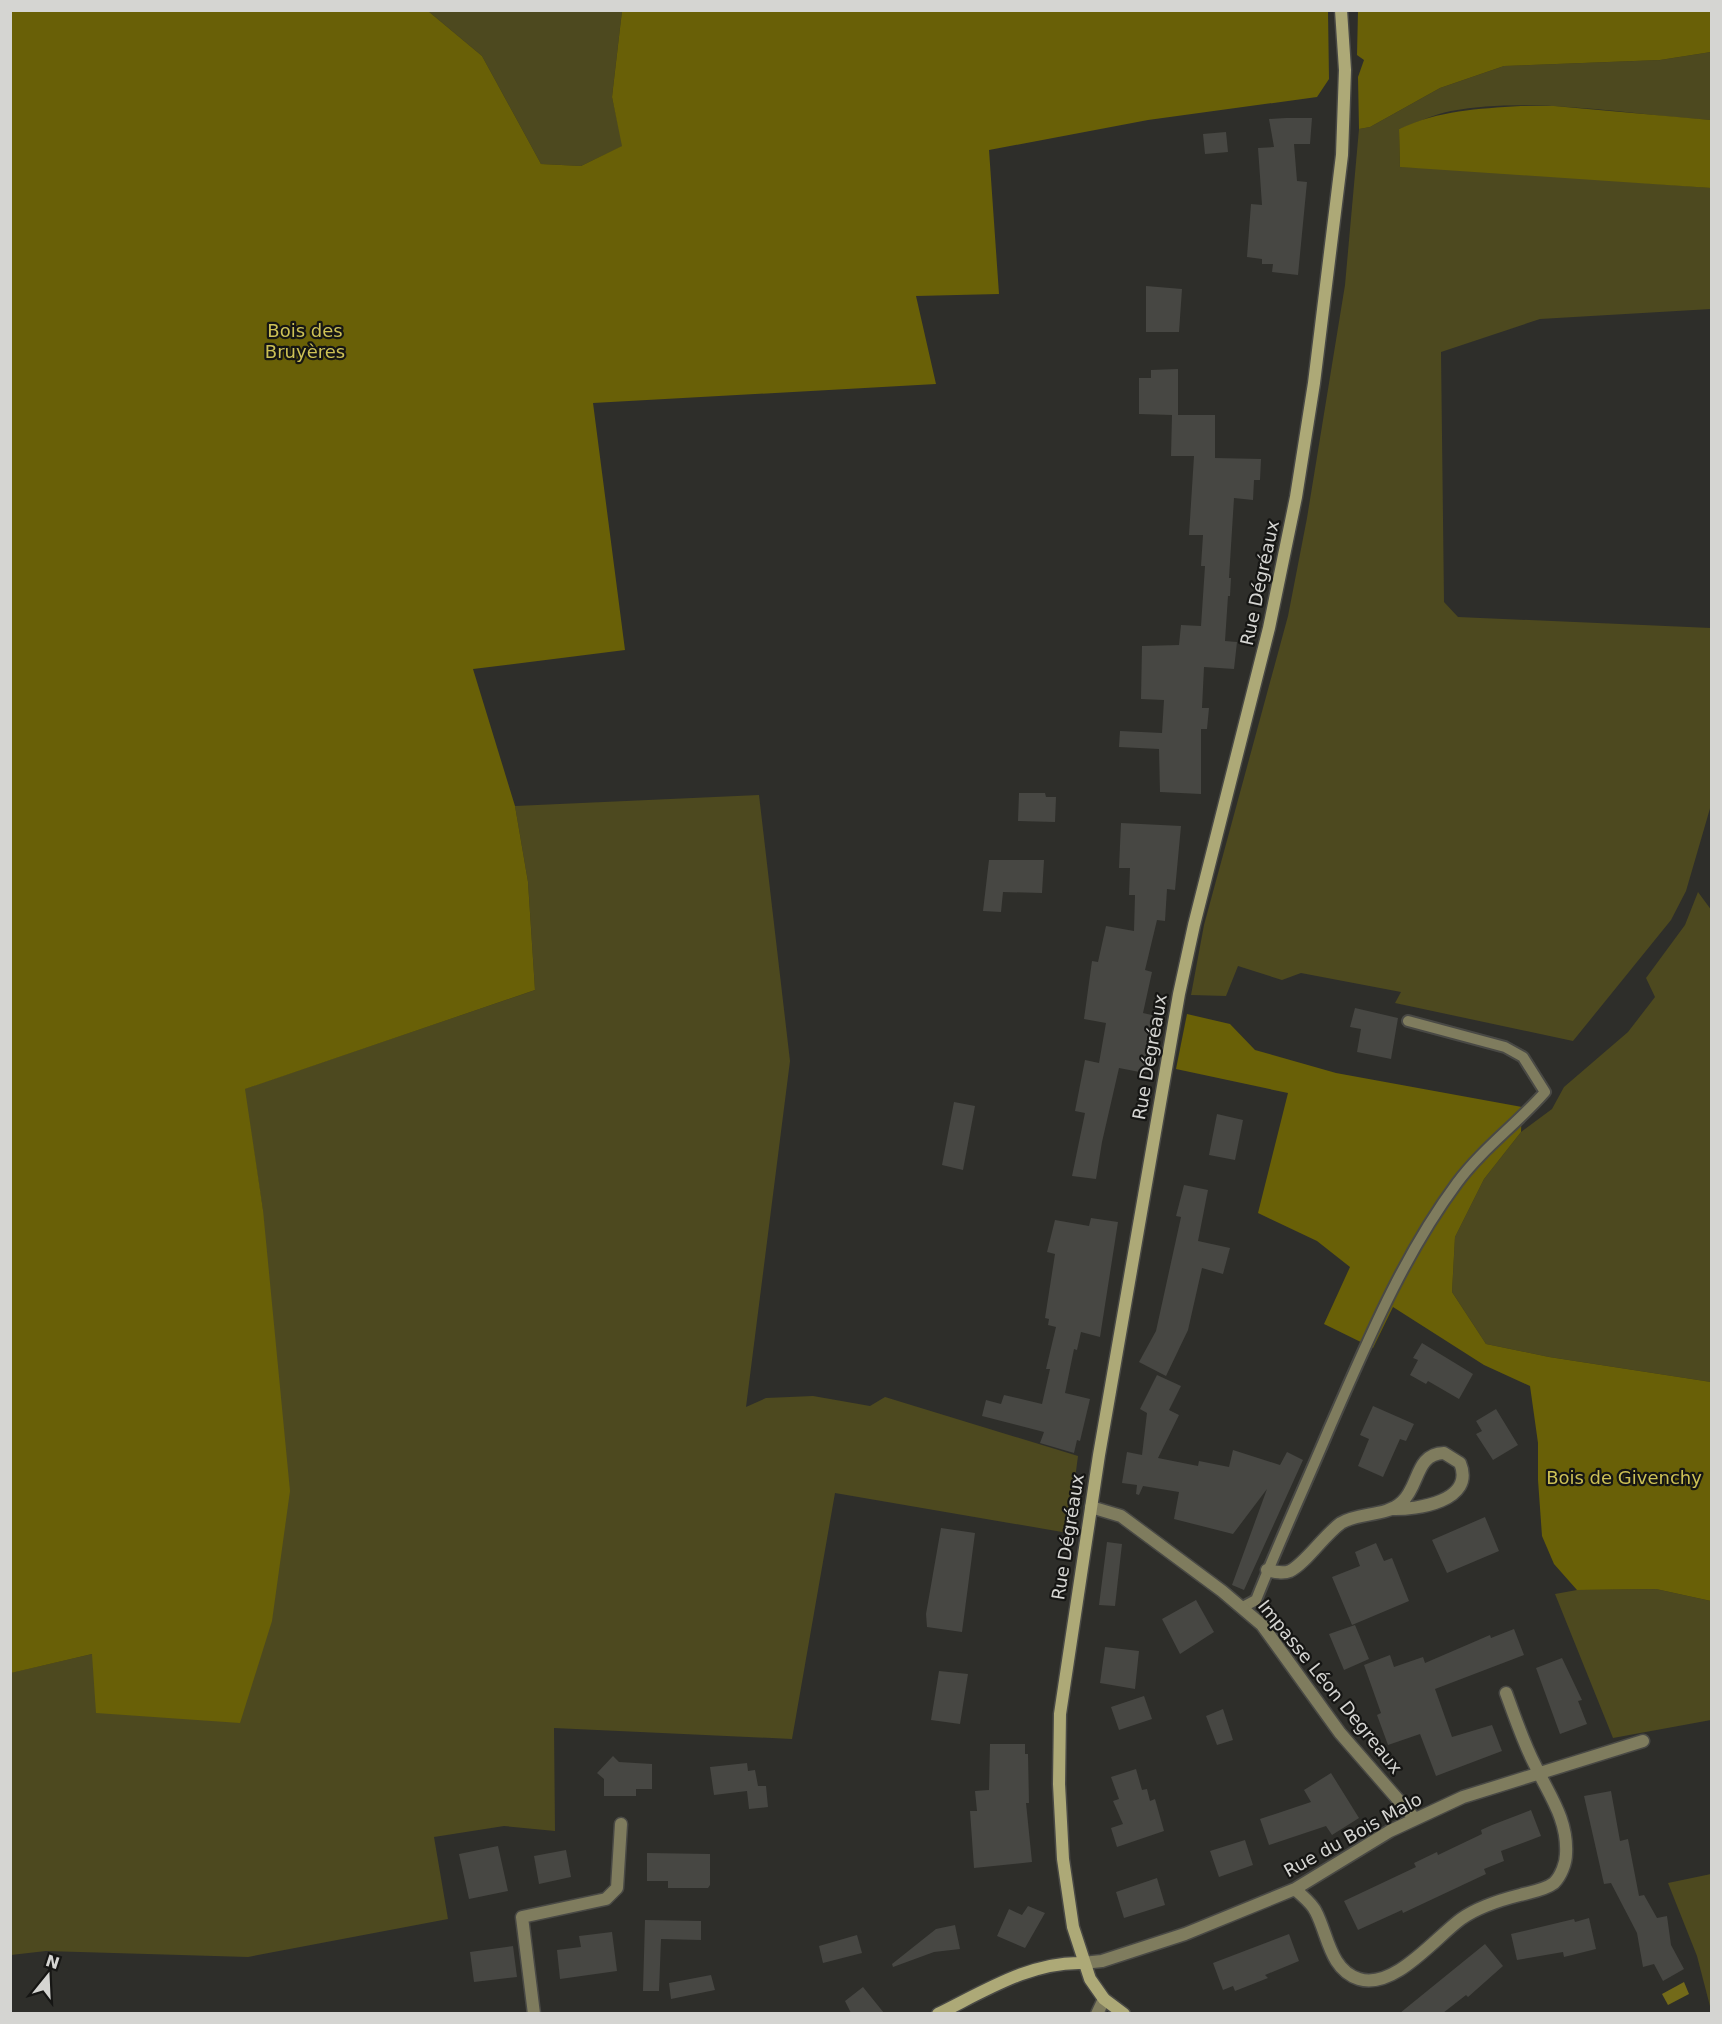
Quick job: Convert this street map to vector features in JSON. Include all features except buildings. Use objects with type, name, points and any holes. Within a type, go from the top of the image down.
[{"type":"main road","name":"Rue Dégréaux","points":[[1124,2013],[1104,1999],[1083,1963],[1073,1927],[1063,1859],[1059,1775],[1064,1683],[1091,1507],[1179,994],[1194,925],[1267,639],[1296,497],[1314,383],[1342,155],[1344,98],[1341,10]]},
{"type":"main road","points":[[938,2013],[1038,1968],[1066,1962],[1083,1963]]},
{"type":"street","points":[[1267,1570],[1278,1573],[1291,1571],[1323,1538],[1343,1522],[1391,1509],[1413,1510],[1448,1498],[1461,1486],[1463,1470],[1460,1463],[1444,1453],[1427,1457],[1421,1464],[1410,1493],[1391,1509]]},
{"type":"street","name":"Impasse Léon Degreaux","points":[[1091,1507],[1121,1516],[1243,1607],[1272,1638],[1360,1758],[1415,1819]]},
{"type":"street","points":[[1295,1889],[1316,1912],[1334,1959],[1346,1972],[1359,1979],[1386,1978],[1399,1971],[1462,1918],[1500,1900],[1554,1883],[1564,1864],[1566,1839],[1559,1810],[1539,1773],[1506,1693]]},
{"type":"street","name":"Rue du Bois Malo","points":[[1083,1963],[1102,1961],[1185,1934],[1295,1889],[1415,1819],[1463,1797],[1643,1741]]},
{"type":"street","points":[[534,2013],[522,1917],[606,1899],[617,1888],[621,1824]]},
{"type":"street","points":[[1096,2013],[1104,1999]]},
{"type":"lane","points":[[1243,1607],[1256,1600],[1356,1365],[1424,1233],[1458,1181],[1488,1147],[1522,1118],[1545,1092],[1522,1057],[1506,1047],[1408,1021]]},
{"type":"shaded area","points":[[428,11],[622,11],[612,97],[623,146],[581,166],[541,164],[482,56]]},
{"type":"shaded area","points":[[1711,52],[1711,120],[1581,108],[1515,105],[1451,111],[1399,129],[1400,167],[1451,168],[1711,188],[1711,309],[1540,319],[1441,352],[1444,602],[1458,617],[1711,628],[1711,805],[1686,891],[1671,920],[1573,1041],[1395,1003],[1401,992],[1301,973],[1282,980],[1238,966],[1226,996],[1191,995],[1204,925],[1288,616],[1307,518],[1345,285],[1359,129],[1370,127],[1440,88],[1504,66],[1660,60]]},
{"type":"shaded area","points":[[759,795],[790,1061],[746,1407],[766,1398],[813,1396],[870,1406],[885,1397],[1078,1456],[1068,1533],[835,1493],[792,1739],[554,1728],[555,1831],[504,1826],[434,1837],[448,1919],[248,1957],[46,1951],[11,1955],[10,1673],[92,1654],[263,1211],[244,1089],[535,990],[528,882],[515,806]]},
{"type":"shaded area","points":[[1698,892],[1712,911],[1711,1382],[1549,1357],[1486,1344],[1452,1292],[1455,1237],[1484,1179],[1521,1132],[1552,1109],[1564,1087],[1628,1032],[1655,997],[1646,978],[1685,925]]},
{"type":"shaded area","points":[[1656,1589],[1711,1601],[1711,1720],[1613,1738],[1555,1594],[1577,1590]]},
{"type":"shaded area","points":[[1712,1874],[1711,2010],[1697,1956],[1668,1883]]},
{"type":"shaded area","points":[[1684,1982],[1689,1994],[1668,2005],[1662,1994]]},
{"type":"green space","name":"Bois des Bruyères","points":[[10,11],[428,11],[482,56],[541,164],[581,166],[622,146],[612,97],[622,11],[1328,11],[1329,79],[1317,97],[1148,120],[989,150],[999,294],[916,296],[936,384],[593,403],[625,650],[473,669],[515,806],[528,882],[535,990],[245,1089],[263,1210],[290,1491],[272,1621],[240,1723],[96,1713],[92,1654],[11,1673]]},
{"type":"green space","points":[[1358,11],[1711,11],[1711,52],[1660,60],[1504,66],[1440,88],[1370,127],[1359,129],[1358,77],[1364,60],[1357,55]]},
{"type":"green space","points":[[1521,106],[1554,106],[1711,120],[1711,188],[1400,167],[1399,129],[1444,114]]},
{"type":"green space","name":"Bois de Givenchy","points":[[1187,1014],[1230,1024],[1255,1050],[1336,1073],[1522,1107],[1521,1132],[1484,1179],[1455,1237],[1452,1292],[1486,1344],[1549,1357],[1711,1382],[1711,1601],[1656,1589],[1577,1590],[1554,1564],[1542,1536],[1538,1443],[1530,1386],[1484,1365],[1393,1307],[1373,1348],[1324,1324],[1350,1267],[1317,1241],[1258,1213],[1288,1093],[1176,1069]]}]
